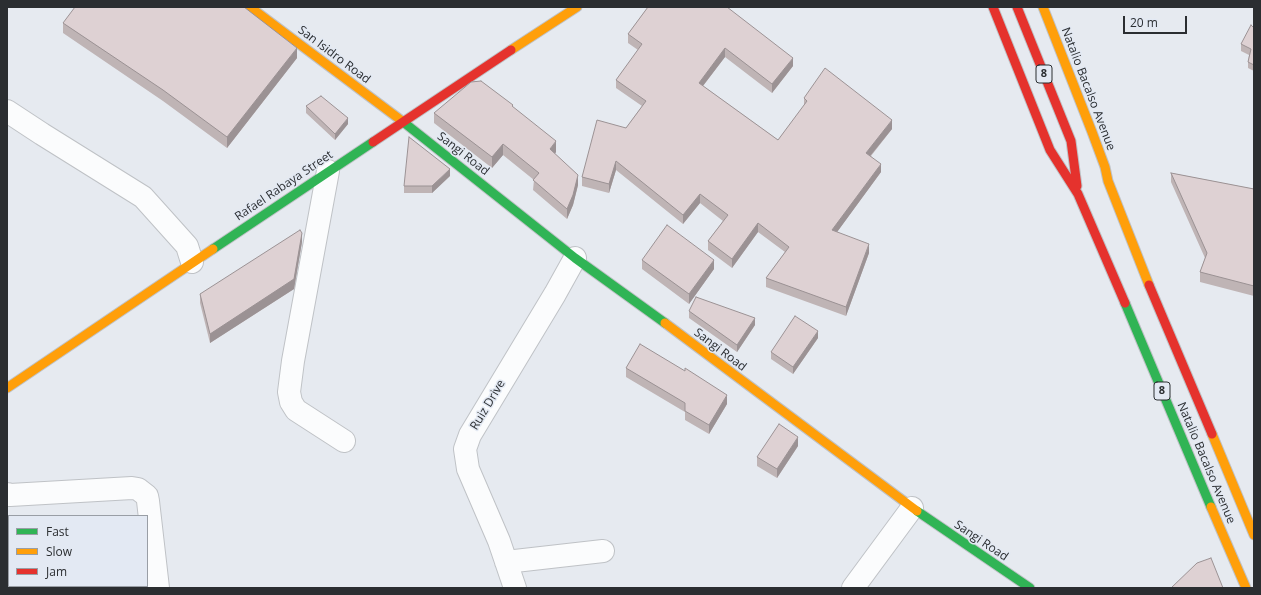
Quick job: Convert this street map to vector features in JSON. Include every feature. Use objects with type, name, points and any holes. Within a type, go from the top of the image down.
[{"type":"main road","name":"San Isidro Road","points":[[250,7],[403,122]]},
{"type":"main road","name":"Rafael Rabaya Street","points":[[7,388],[328,171],[577,7]]},
{"type":"main road","name":"Natalio Bacalso Avenue","points":[[993,7],[1050,150],[1078,194],[1246,588]]},
{"type":"main road","name":"8","points":[[1017,7],[1071,141],[1082,152]]},
{"type":"main road","name":"Natalio Bacalso Avenue","points":[[1043,7],[1092,132],[1105,167],[1108,181],[1181,362],[1254,535]]},
{"type":"main road","name":"Sangi Road","points":[[403,122],[575,258],[621,290],[912,508],[1030,588]]},
{"type":"main road","name":"Natalio Bacalso Avenue","points":[[1071,141],[1078,194]]},
{"type":"main road","name":"Natalio Bacalso Avenue","points":[[1098,169],[1108,181]]},
{"type":"street","points":[[7,111],[143,197],[186,246],[192,262]]},
{"type":"street","points":[[328,171],[293,361],[289,392],[291,402],[296,410],[344,441]]},
{"type":"street","name":"Ruiz Drive","points":[[515,588],[499,541],[468,469],[465,449],[470,435],[575,258]]},
{"type":"street","points":[[7,494],[132,488],[138,490],[146,496],[148,501],[158,588]]},
{"type":"street","points":[[853,588],[912,508]]},
{"type":"street","points":[[506,562],[603,551]]},
{"type":"building","points":[[75,7],[244,7],[297,48],[227,137],[163,90],[63,23]]},
{"type":"building","points":[[648,7],[727,7],[793,58],[772,84],[725,48],[699,83],[778,140],[807,101],[804,98],[825,68],[892,120],[866,153],[881,164],[832,230],[869,244],[846,307],[766,278],[789,247],[758,223],[732,259],[708,241],[728,215],[700,194],[683,215],[616,161],[609,184],[582,177],[597,120],[626,128],[646,101],[616,80],[642,44],[628,34]]},
{"type":"building","points":[[1251,25],[1254,28],[1254,65],[1248,62],[1251,49],[1241,44]]},
{"type":"building","points":[[481,81],[513,105],[512,106],[556,141],[550,149],[578,175],[573,195],[567,209],[533,180],[539,173],[503,144],[492,157],[434,113],[471,82]]},
{"type":"building","points":[[321,96],[348,118],[335,134],[306,106]]},
{"type":"building","points":[[409,137],[450,169],[432,186],[404,186]]},
{"type":"building","points":[[1171,173],[1254,189],[1254,286],[1200,272],[1207,253]]},
{"type":"building","points":[[667,225],[714,260],[689,294],[642,260]]},
{"type":"building","points":[[300,230],[302,233],[294,279],[210,334],[200,294]]},
{"type":"building","points":[[696,297],[755,318],[737,345],[689,311]]},
{"type":"building","points":[[795,316],[818,331],[793,367],[771,352]]},
{"type":"building","points":[[640,344],[685,371],[685,368],[727,395],[709,425],[685,411],[685,403],[626,368]]},
{"type":"building","points":[[779,424],[798,437],[777,469],[757,457]]},
{"type":"building","points":[[1211,558],[1223,588],[1171,588],[1197,563]]},
{"type":"traffic: fast","points":[[402,121],[575,258],[665,323]]},
{"type":"traffic: fast","points":[[213,249],[373,142]]},
{"type":"traffic: fast","points":[[1125,303],[1211,507]]},
{"type":"traffic: fast","points":[[917,511],[1030,588]]},
{"type":"traffic: slow","points":[[250,7],[402,121]]},
{"type":"traffic: slow","points":[[511,50],[577,7]]},
{"type":"traffic: slow","points":[[1043,7],[1092,132],[1105,167],[1108,181],[1149,285]]},
{"type":"traffic: slow","points":[[7,388],[213,249]]},
{"type":"traffic: slow","points":[[665,323],[917,511]]},
{"type":"traffic: slow","points":[[1212,434],[1254,535]]},
{"type":"traffic: slow","points":[[1211,507],[1246,588]]},
{"type":"traffic: jam","points":[[993,7],[1050,150],[1078,194],[1125,303]]},
{"type":"traffic: jam","points":[[1017,7],[1071,141],[1077,186]]},
{"type":"traffic: jam","points":[[373,142],[511,50]]},
{"type":"traffic: jam","points":[[1149,285],[1212,434]]}]
